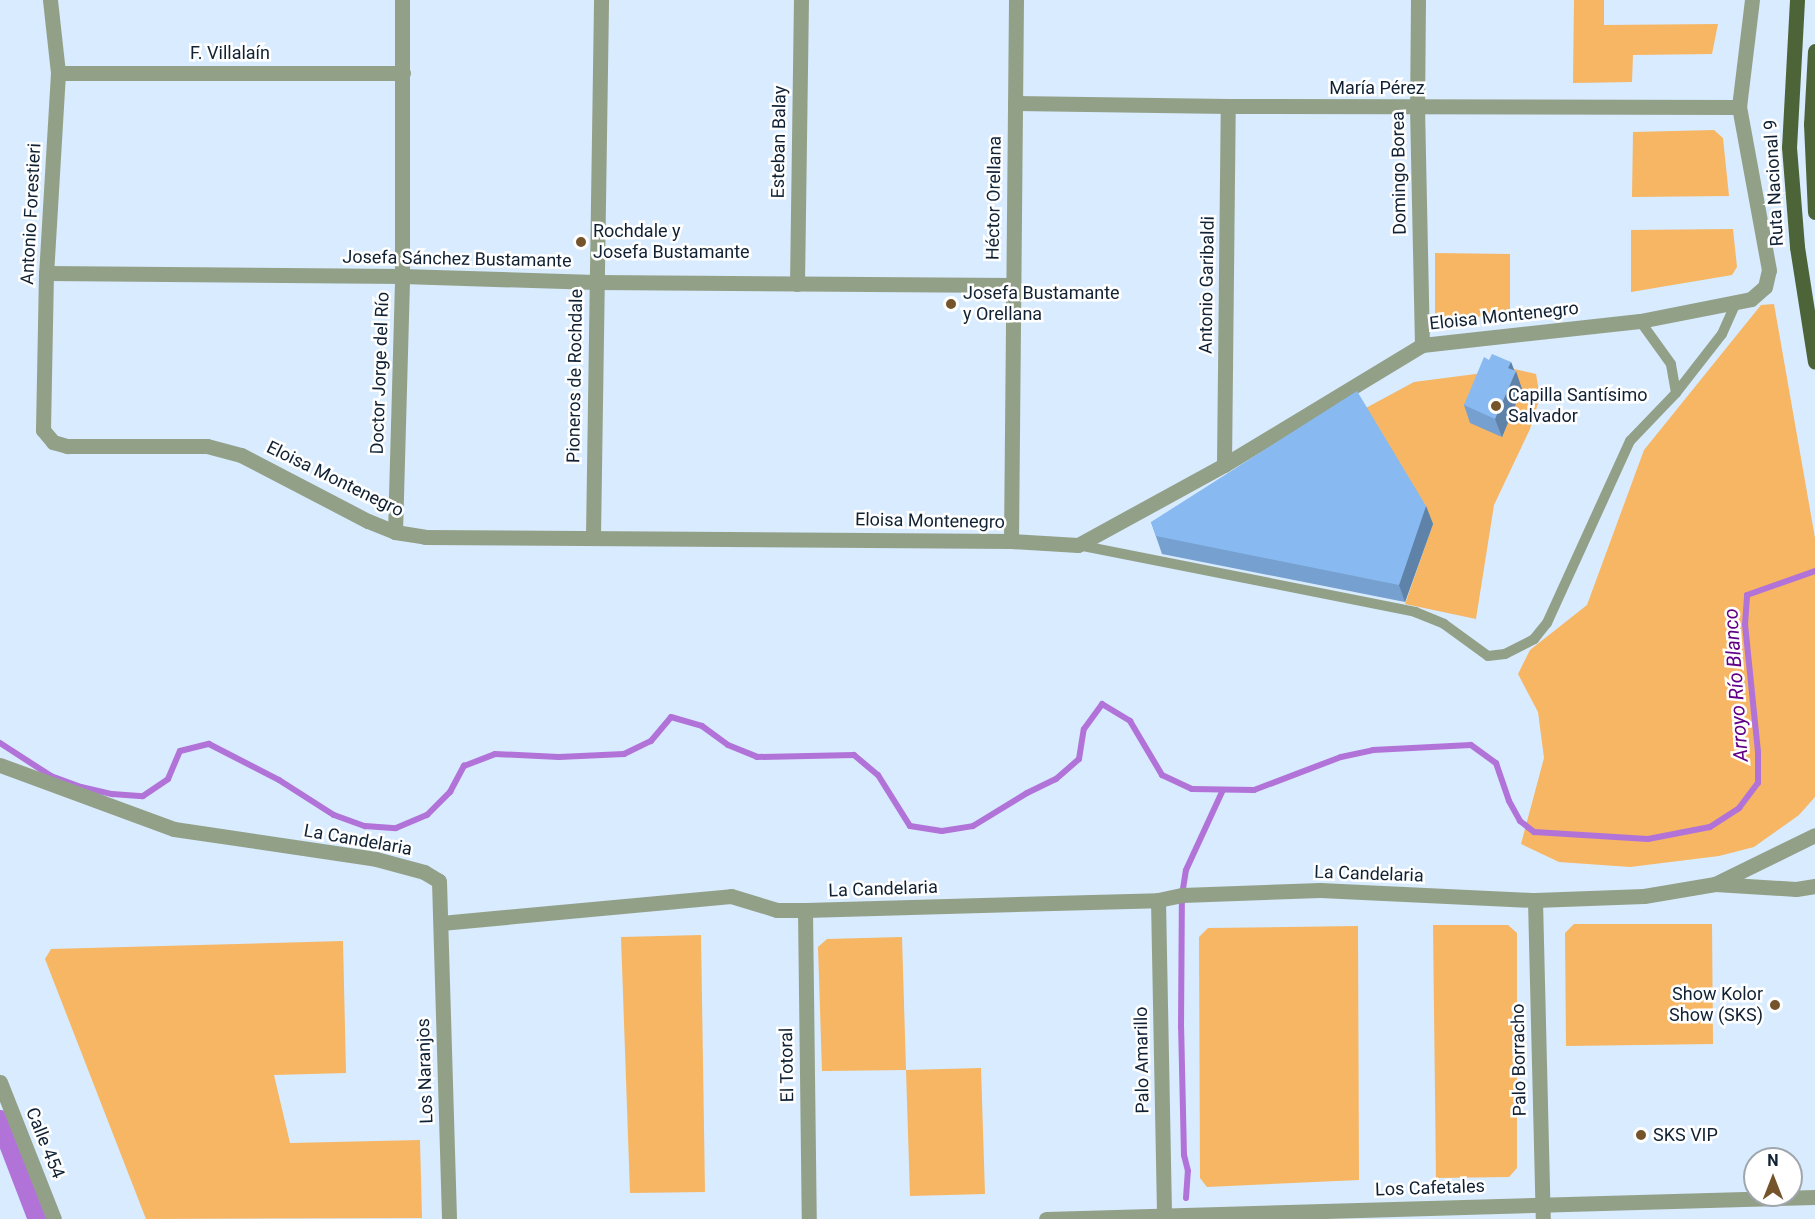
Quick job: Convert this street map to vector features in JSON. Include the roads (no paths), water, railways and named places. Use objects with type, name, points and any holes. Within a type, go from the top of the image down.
[{"type":"main road","name":"Ruta Nacional 9","points":[[1797,0],[1790,124],[1797,247],[1815,362]]},
{"type":"main road","points":[[1815,51],[1813,124],[1815,212]]},
{"type":"street","name":"Antonio Forestieri","points":[[43,429],[46,273],[58,73],[50,0]]},
{"type":"street","name":"Doctor Jorge del Río","points":[[395,532],[402,276],[402,0]]},
{"type":"street","name":"Pioneros de Rochdale","points":[[593,536],[602,0]]},
{"type":"street","name":"Esteban Balay","points":[[797,284],[801,0]]},
{"type":"street","name":"Héctor Orellana","points":[[1011,541],[1011,285],[1016,103],[1016,0]]},
{"type":"street","name":"Domingo Borea","points":[[1418,0],[1417,108],[1422,345]]},
{"type":"street","points":[[1739,107],[1752,0]]},
{"type":"street","name":"F. Villalaín","points":[[58,73],[403,73]]},
{"type":"street","name":"María Pérez","points":[[1016,103],[1417,108],[1739,107]]},
{"type":"street","name":"Antonio Garibaldi","points":[[1224,465],[1228,106]]},
{"type":"street","name":"Eloisa Montenegro","points":[[43,429],[53,442],[67,446],[207,446],[241,455],[368,521],[395,532],[425,537],[593,536],[1011,541],[1078,545],[1224,465],[1422,345],[1640,321],[1751,299],[1765,287],[1769,270],[1739,107]]},
{"type":"street","points":[[1790,124],[1813,124]]},
{"type":"street","name":"Josefa Sánchez Bustamante","points":[[46,273],[402,276],[596,282],[1011,285]]},
{"type":"street","name":"La Candelaria","points":[[0,765],[174,829],[376,859],[424,872],[439,881],[441,923],[731,896],[777,910],[1158,900],[1182,895],[1320,890],[1535,900],[1644,896],[1715,884],[1815,835]]},
{"type":"street","points":[[1715,884],[1796,890],[1815,886]]},
{"type":"street","name":"Palo Amarillo","points":[[1158,900],[1164,1218]]},
{"type":"street","name":"Palo Borracho","points":[[1535,900],[1543,1219]]},
{"type":"street","name":"El Totoral","points":[[805,910],[808,1219]]},
{"type":"street","name":"Los Naranjos","points":[[441,923],[449,1219]]},
{"type":"street","name":"Calle 454","points":[[0,1082],[54,1219]]},
{"type":"street","name":"Los Cafetales","points":[[1046,1219],[1164,1218],[1542,1203],[1815,1197]]},
{"type":"lane","points":[[1078,545],[1415,612],[1444,624],[1488,656],[1505,654],[1534,639],[1547,623],[1630,441],[1676,393],[1722,334],[1736,303]]},
{"type":"lane","points":[[1640,321],[1671,364],[1676,393]]},
{"type":"waterway","name":"Arroyo Río Blanco","points":[[0,743],[51,776],[81,787],[112,794],[143,796],[168,779],[180,751],[209,744],[279,780],[334,815],[365,826],[396,828],[427,815],[450,792],[464,766],[495,754],[559,757],[624,754],[651,741],[671,717],[702,726],[728,745],[757,757],[854,755],[878,775],[910,826],[942,831],[973,826],[1027,793],[1056,779],[1079,759],[1084,729],[1102,704],[1130,721],[1162,775],[1192,789],[1254,790],[1341,757],[1373,750],[1471,745],[1496,763],[1509,801],[1520,821],[1534,832],[1648,839],[1710,827],[1739,808],[1758,783],[1758,752],[1745,625],[1747,595],[1815,571]]},
{"type":"waterway","points":[[1186,1198],[1188,1171],[1184,1155],[1181,1027],[1182,895],[1186,870],[1223,790]]},
{"type":"waterway","points":[[0,1120],[38,1219]]},
{"type":"place","name":"Rochdale y Josefa Bustamante","points":[[581,242]]},
{"type":"place","name":"Josefa Bustamante y Orellana","points":[[951,304]]},
{"type":"place","name":"Capilla Santísimo Salvador","points":[[1496,406]]},
{"type":"place","name":"Show Kolor Show (SKS)","points":[[1775,1005]]},
{"type":"place","name":"SKS VIP","points":[[1641,1135]]}]
